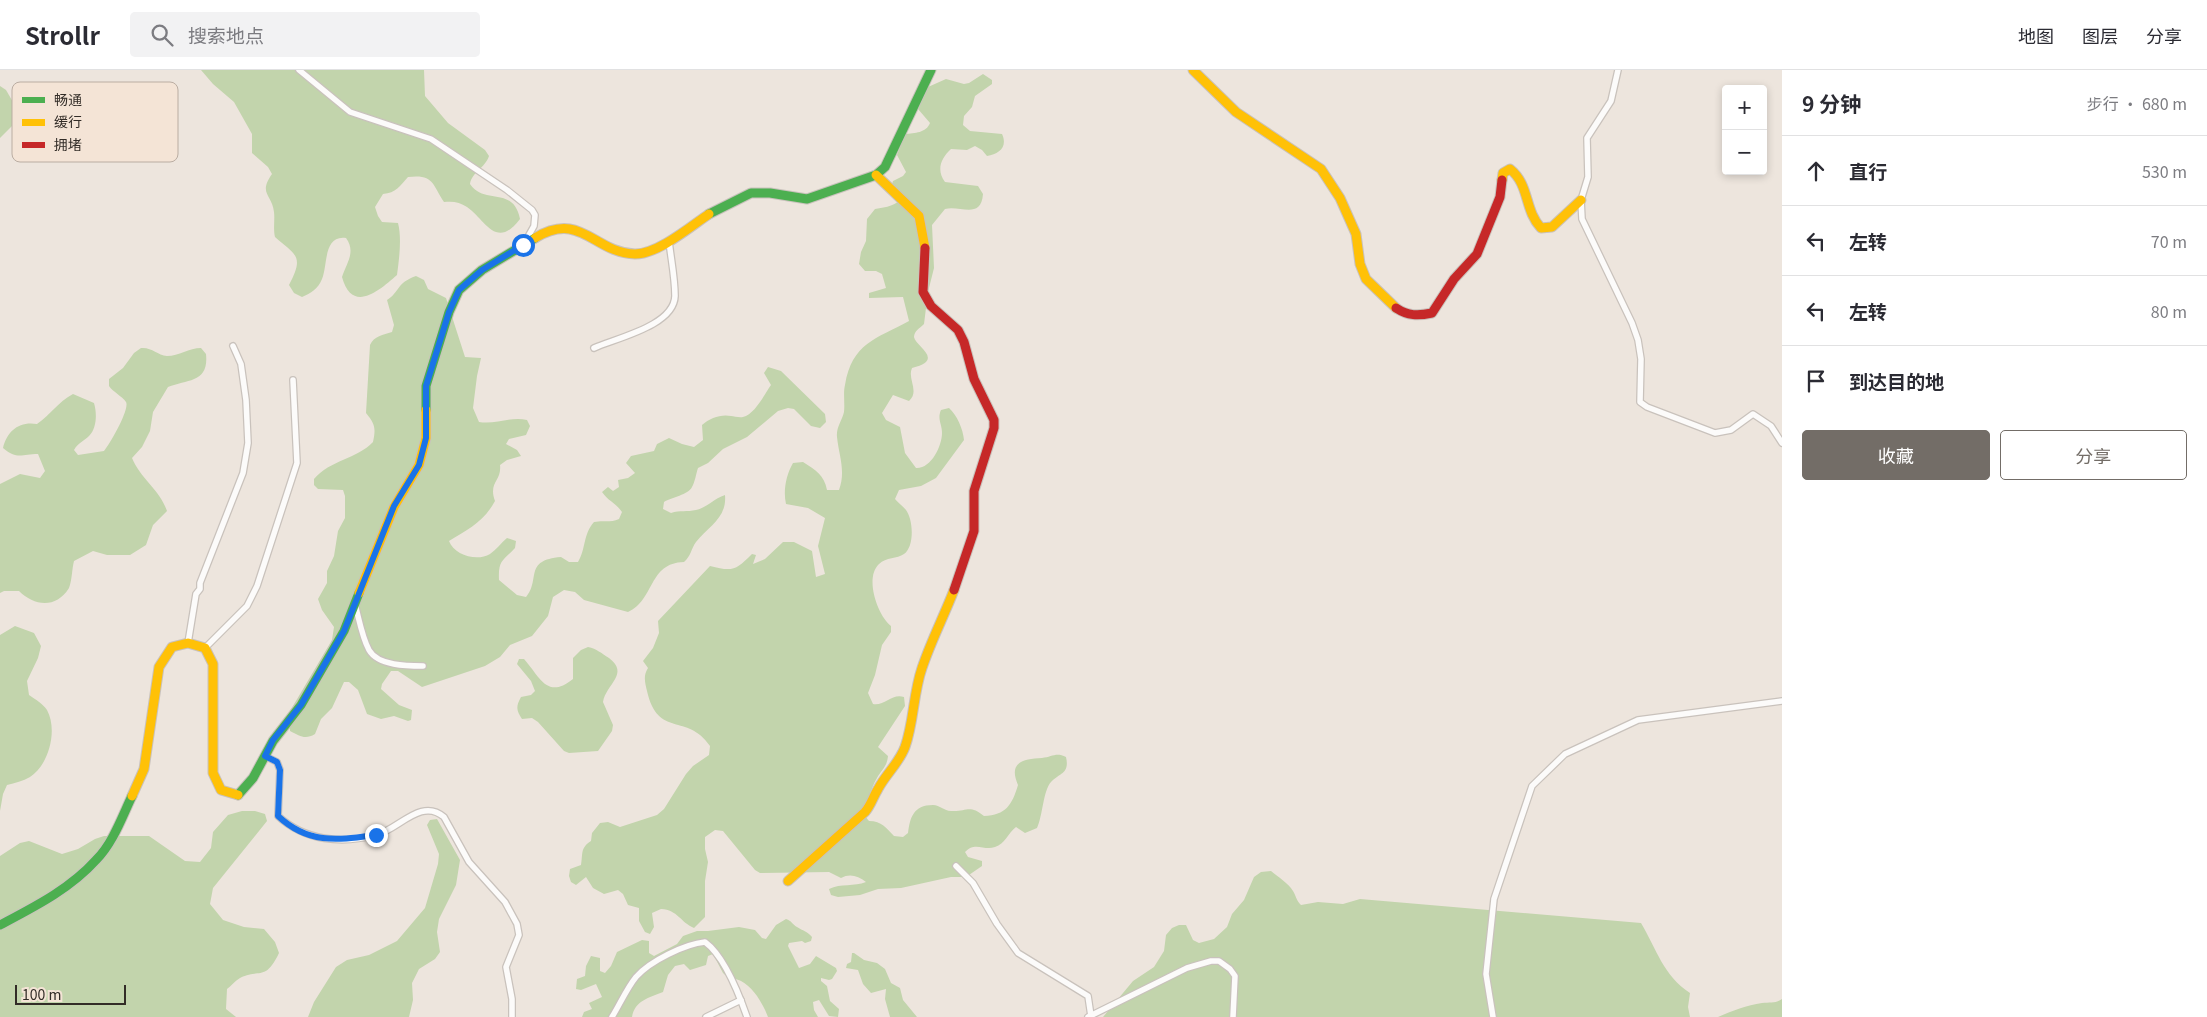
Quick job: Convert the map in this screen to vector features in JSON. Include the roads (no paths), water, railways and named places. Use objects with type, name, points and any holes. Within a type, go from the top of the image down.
[{"type":"street","points":[[299,70],[350,112],[431,139],[470,163],[532,210],[535,215],[534,226],[523,245]]},
{"type":"street","points":[[0,925],[54,896],[98,860],[116,831],[144,769],[159,667],[172,647],[188,643],[205,648],[213,664],[213,772],[216,786],[224,793],[238,795],[253,778],[273,740],[301,705],[344,631],[394,506],[419,465],[426,438],[426,386],[449,312],[459,290],[482,270],[548,230],[576,229],[613,250],[636,254],[656,248],[714,210],[751,193],[770,193],[807,199],[876,175],[885,167],[931,70]]},
{"type":"street","points":[[1194,70],[1236,112],[1321,169],[1340,198],[1356,234],[1360,264],[1366,279],[1389,303],[1405,314],[1418,316],[1432,313],[1454,279],[1476,254],[1500,197],[1503,173],[1510,169],[1520,174],[1529,213],[1534,222],[1541,228],[1552,226],[1581,200]]},
{"type":"street","points":[[1618,70],[1611,101],[1587,138],[1588,177],[1581,200],[1582,219],[1632,323],[1638,340],[1641,365],[1640,402],[1647,407],[1715,433],[1731,430],[1753,414],[1771,426],[1782,443]]},
{"type":"street","points":[[788,881],[865,812],[871,805],[878,788],[898,762],[905,748],[922,668],[958,582],[974,531],[974,491],[994,428],[994,420],[974,380],[964,342],[958,330],[931,306],[923,292],[925,250],[919,216],[876,175]]},
{"type":"street","points":[[594,348],[638,332],[665,316],[675,298],[669,241]]},
{"type":"street","points":[[188,643],[196,594],[200,589],[200,583],[243,473],[248,443],[246,400],[241,364],[233,346]]},
{"type":"street","points":[[205,648],[247,606],[257,586],[297,463],[293,380]]},
{"type":"street","points":[[354,604],[369,651],[382,660],[401,666],[423,666]]},
{"type":"street","points":[[1493,1017],[1486,974],[1494,899],[1532,786],[1565,754],[1638,720],[1782,702]]},
{"type":"street","points":[[265,756],[277,762],[280,770],[278,816],[288,825],[304,833],[336,841],[376,835],[410,816],[429,810],[438,812],[444,817],[469,862],[505,902],[517,924],[519,935],[506,967],[512,999],[512,1017]]},
{"type":"street","points":[[956,866],[973,883],[997,924],[1018,953],[1088,996],[1090,1016],[1187,968],[1211,961],[1219,961],[1230,969],[1235,976],[1233,1017]]},
{"type":"street","points":[[612,1017],[639,974],[670,953],[690,944],[705,942],[714,949],[741,1000],[747,1017]]},
{"type":"street","points":[[706,1017],[741,1000]]}]
